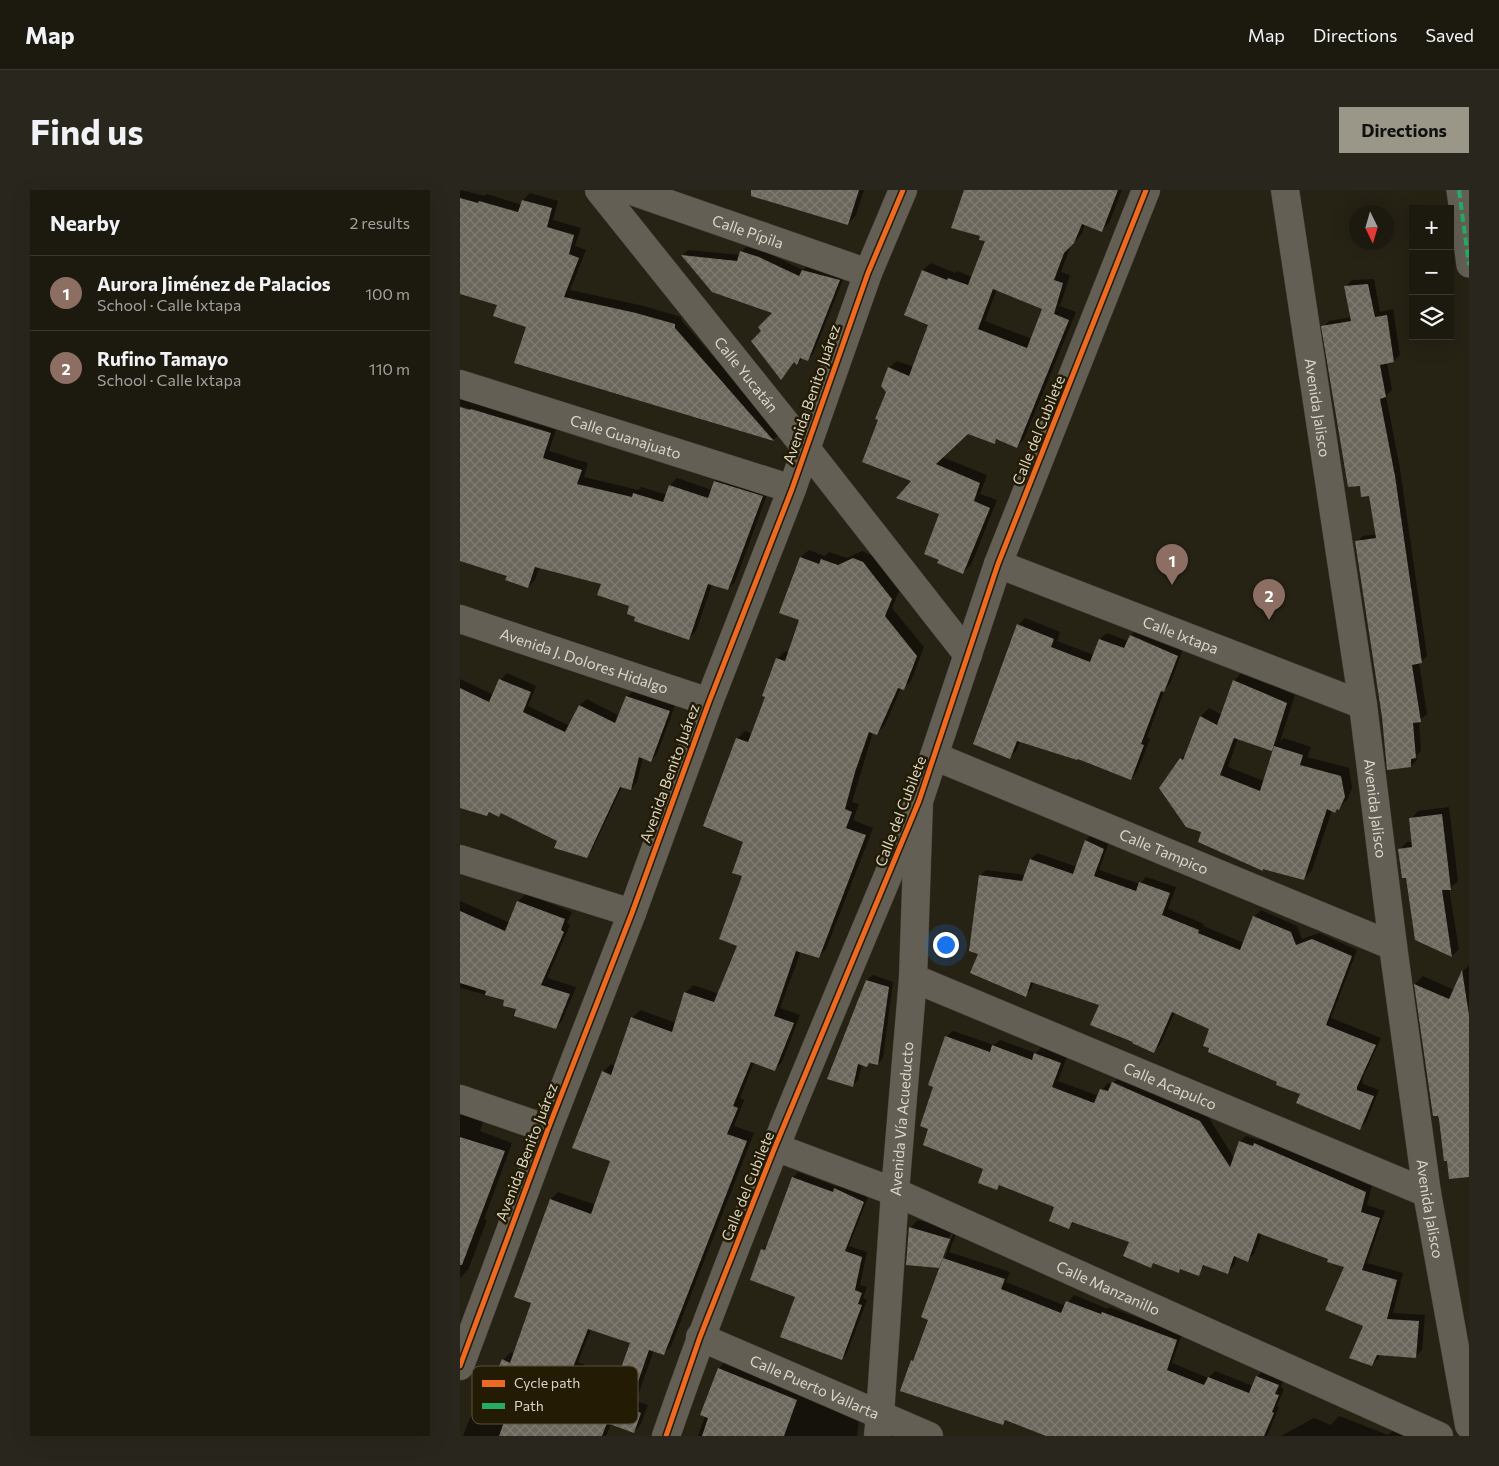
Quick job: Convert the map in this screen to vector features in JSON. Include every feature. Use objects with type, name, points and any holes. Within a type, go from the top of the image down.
[{"type":"street","name":"Calle Yucatán","points":[[599,190],[806,447],[968,655]]},
{"type":"street","name":"Calle Pípila","points":[[629,190],[868,272]]},
{"type":"street","name":"Avenida Benito Juárez","points":[[460,1366],[466,1327],[548,1129],[632,913],[709,702],[792,489],[868,272],[903,190]]},
{"type":"street","name":"Calle del Cubilete","points":[[666,1436],[700,1337],[776,1147],[919,801],[998,564],[1146,190]]},
{"type":"street","name":"Avenida Jalisco","points":[[1285,190],[1363,705],[1392,946],[1427,1194],[1469,1425]]},
{"type":"street","points":[[1459,190],[1469,265]]},
{"type":"street","name":"Calle Guanajuato","points":[[460,384],[792,489]]},
{"type":"street","name":"Calle Ixtapa","points":[[998,564],[1363,705]]},
{"type":"street","name":"Avenida J. Dolores Hidalgo","points":[[460,619],[709,702]]},
{"type":"street","name":"Calle Tampico","points":[[934,756],[1392,946]]},
{"type":"street","name":"Avenida Vía Acueducto","points":[[879,1426],[895,1192],[913,978],[919,801]]},
{"type":"street","points":[[460,859],[632,913]]},
{"type":"street","name":"Calle Acapulco","points":[[913,978],[1427,1194]]},
{"type":"street","points":[[460,1099],[548,1129]]},
{"type":"street","name":"Calle Manzanillo","points":[[776,1147],[895,1192],[1439,1436]]},
{"type":"street","name":"Calle Puerto Vallarta","points":[[700,1337],[879,1426],[929,1436]]},
{"type":"building","points":[[751,190],[859,190],[848,225],[751,196]]},
{"type":"building","points":[[964,190],[1118,190],[1102,232],[1082,224],[1074,243],[1064,253],[1054,280],[1063,283],[1054,314],[1069,320],[1017,448],[996,439],[995,444],[968,434],[936,464],[980,483],[974,501],[990,508],[963,574],[937,563],[939,560],[924,554],[939,514],[896,498],[911,481],[862,462],[878,420],[875,419],[886,392],[881,386],[888,367],[909,376],[928,325],[904,315],[922,270],[947,280],[948,278],[968,285],[985,241],[979,240],[980,236],[951,228]],"holes":[[[993,289],[1042,309],[1027,348],[978,329]]]},
{"type":"building","points":[[460,198],[478,203],[479,201],[518,212],[522,200],[552,208],[547,227],[574,235],[569,254],[579,258],[564,297],[675,324],[675,328],[774,441],[514,363],[526,327],[493,316],[497,305],[460,294]]},
{"type":"building","points":[[740,251],[759,257],[799,276],[802,270],[840,280],[808,361],[800,358],[797,365],[794,362],[781,380],[751,341],[761,331],[758,327],[772,313],[712,292],[681,255],[737,261]]},
{"type":"building","points":[[1368,284],[1375,317],[1387,315],[1394,362],[1380,365],[1386,397],[1380,399],[1395,476],[1422,663],[1412,665],[1421,722],[1413,723],[1416,758],[1411,759],[1411,767],[1387,770],[1382,717],[1355,541],[1376,538],[1369,496],[1361,497],[1360,486],[1348,487],[1321,326],[1351,321],[1344,286]]},
{"type":"building","points":[[460,407],[551,433],[543,458],[582,470],[577,484],[632,497],[633,493],[663,502],[669,485],[708,498],[714,481],[763,496],[728,590],[708,584],[689,640],[634,621],[635,617],[627,614],[629,606],[597,595],[601,584],[535,567],[528,588],[505,580],[507,576],[460,561]]},
{"type":"building","points":[[800,557],[819,564],[821,559],[838,565],[853,558],[863,562],[892,599],[885,616],[917,656],[904,690],[898,688],[877,735],[869,732],[855,772],[845,809],[852,812],[846,828],[866,835],[819,958],[796,951],[774,1016],[794,1023],[775,1071],[751,1062],[733,1106],[738,1108],[727,1134],[747,1141],[664,1355],[649,1350],[638,1382],[638,1366],[622,1366],[630,1343],[588,1329],[574,1366],[499,1366],[502,1359],[510,1363],[531,1303],[514,1297],[550,1199],[591,1214],[610,1161],[572,1148],[602,1071],[611,1075],[631,1017],[672,1032],[684,992],[714,1002],[737,946],[719,939],[742,876],[732,873],[743,842],[703,826],[736,738],[748,742],[765,697],[762,696],[776,658],[785,661],[799,620],[779,613]]},
{"type":"building","points":[[1017,624],[1054,639],[1051,647],[1090,662],[1099,639],[1124,648],[1130,635],[1178,656],[1164,692],[1161,691],[1141,744],[1144,745],[1131,780],[1078,759],[1017,741],[1010,759],[973,744]]},
{"type":"building","points":[[499,679],[531,692],[523,712],[565,732],[579,705],[615,723],[626,696],[670,711],[651,762],[639,757],[631,790],[620,787],[587,858],[554,848],[557,841],[501,813],[499,817],[489,812],[487,816],[460,808],[460,688],[489,702]]},
{"type":"building","points":[[1233,680],[1287,703],[1272,751],[1234,738],[1220,775],[1260,791],[1274,746],[1303,755],[1300,765],[1341,776],[1345,797],[1339,810],[1337,809],[1335,813],[1327,809],[1304,880],[1263,869],[1263,871],[1198,842],[1201,832],[1186,827],[1159,788],[1180,758],[1183,760],[1200,716],[1217,725]]},
{"type":"building","points":[[1442,814],[1451,890],[1442,890],[1452,957],[1415,940],[1406,878],[1402,878],[1398,849],[1412,847],[1409,818]]},
{"type":"building","points":[[1085,840],[1104,849],[1094,876],[1136,891],[1139,882],[1170,893],[1162,915],[1199,930],[1198,933],[1240,950],[1253,916],[1291,932],[1296,945],[1312,939],[1352,956],[1326,1025],[1376,1045],[1357,1087],[1357,1090],[1374,1096],[1360,1130],[1296,1103],[1300,1094],[1276,1085],[1277,1082],[1208,1052],[1209,1048],[1203,1046],[1209,1029],[1172,1012],[1154,1053],[1133,1042],[1090,1025],[1099,1005],[1031,982],[1026,997],[970,973],[978,954],[969,951],[979,875],[1022,881],[1030,859],[1073,874]]},
{"type":"building","points":[[517,901],[565,919],[561,930],[564,932],[541,985],[570,994],[556,1029],[514,1016],[516,1009],[503,1006],[504,1000],[485,995],[486,991],[460,983],[460,911],[505,931]]},
{"type":"building","points":[[1462,970],[1469,1015],[1469,1177],[1449,1179],[1447,1161],[1444,1161],[1439,1119],[1438,1116],[1433,1116],[1414,984],[1449,999]]},
{"type":"building","points":[[866,980],[889,987],[878,1065],[869,1063],[867,1067],[858,1064],[853,1087],[827,1079]]},
{"type":"building","points":[[945,1036],[990,1052],[992,1045],[1032,1060],[1034,1053],[1061,1063],[1052,1087],[1094,1103],[1100,1089],[1108,1091],[1112,1082],[1200,1121],[1230,1167],[1239,1141],[1253,1146],[1254,1143],[1366,1192],[1361,1212],[1380,1218],[1362,1270],[1397,1280],[1387,1319],[1419,1321],[1416,1358],[1377,1355],[1372,1366],[1349,1358],[1363,1326],[1325,1310],[1344,1267],[1327,1262],[1328,1259],[1258,1233],[1248,1262],[1234,1256],[1228,1274],[1203,1265],[1199,1276],[1180,1269],[1179,1273],[1153,1263],[1151,1268],[1123,1256],[1129,1242],[1072,1222],[1069,1229],[1049,1221],[1054,1207],[999,1185],[997,1190],[978,1183],[983,1169],[923,1145],[928,1129],[920,1126],[933,1087],[928,1085]]},
{"type":"building","points":[[460,1137],[505,1151],[462,1265],[460,1265]]},
{"type":"building","points":[[792,1177],[833,1192],[834,1188],[864,1202],[845,1251],[862,1257],[855,1290],[862,1293],[858,1304],[862,1305],[842,1360],[780,1337],[795,1297],[750,1280],[761,1249],[765,1250]]},
{"type":"building","points":[[909,1227],[950,1239],[939,1268],[906,1265]]},
{"type":"building","points":[[943,1258],[1005,1279],[1001,1289],[1061,1313],[1066,1301],[1101,1314],[1102,1312],[1177,1340],[1167,1370],[1204,1385],[1208,1377],[1249,1393],[1256,1376],[1279,1385],[1275,1394],[1279,1395],[1272,1412],[1274,1413],[1264,1436],[1046,1436],[1005,1420],[1003,1425],[900,1391],[928,1320],[921,1317]]},
{"type":"building","points":[[718,1368],[797,1400],[784,1436],[702,1436],[708,1418],[700,1415]]},
{"type":"building","points":[[503,1424],[607,1424],[602,1436],[499,1436]]},
{"type":"building","points":[[610,1424],[637,1424],[634,1433]]},
{"type":"marked path","points":[[1459,190],[1469,265]]},
{"type":"cycle path","points":[[460,1366],[548,1129],[632,913],[709,702],[792,489],[868,273],[903,190]]},
{"type":"cycle path","points":[[666,1436],[700,1337],[775,1147],[919,801],[998,564],[1146,190]]},
{"type":"place","name":"Aurora Jiménez de Palacios","points":[[1172,585]]},
{"type":"place","name":"Rufino Tamayo","points":[[1269,620]]}]
